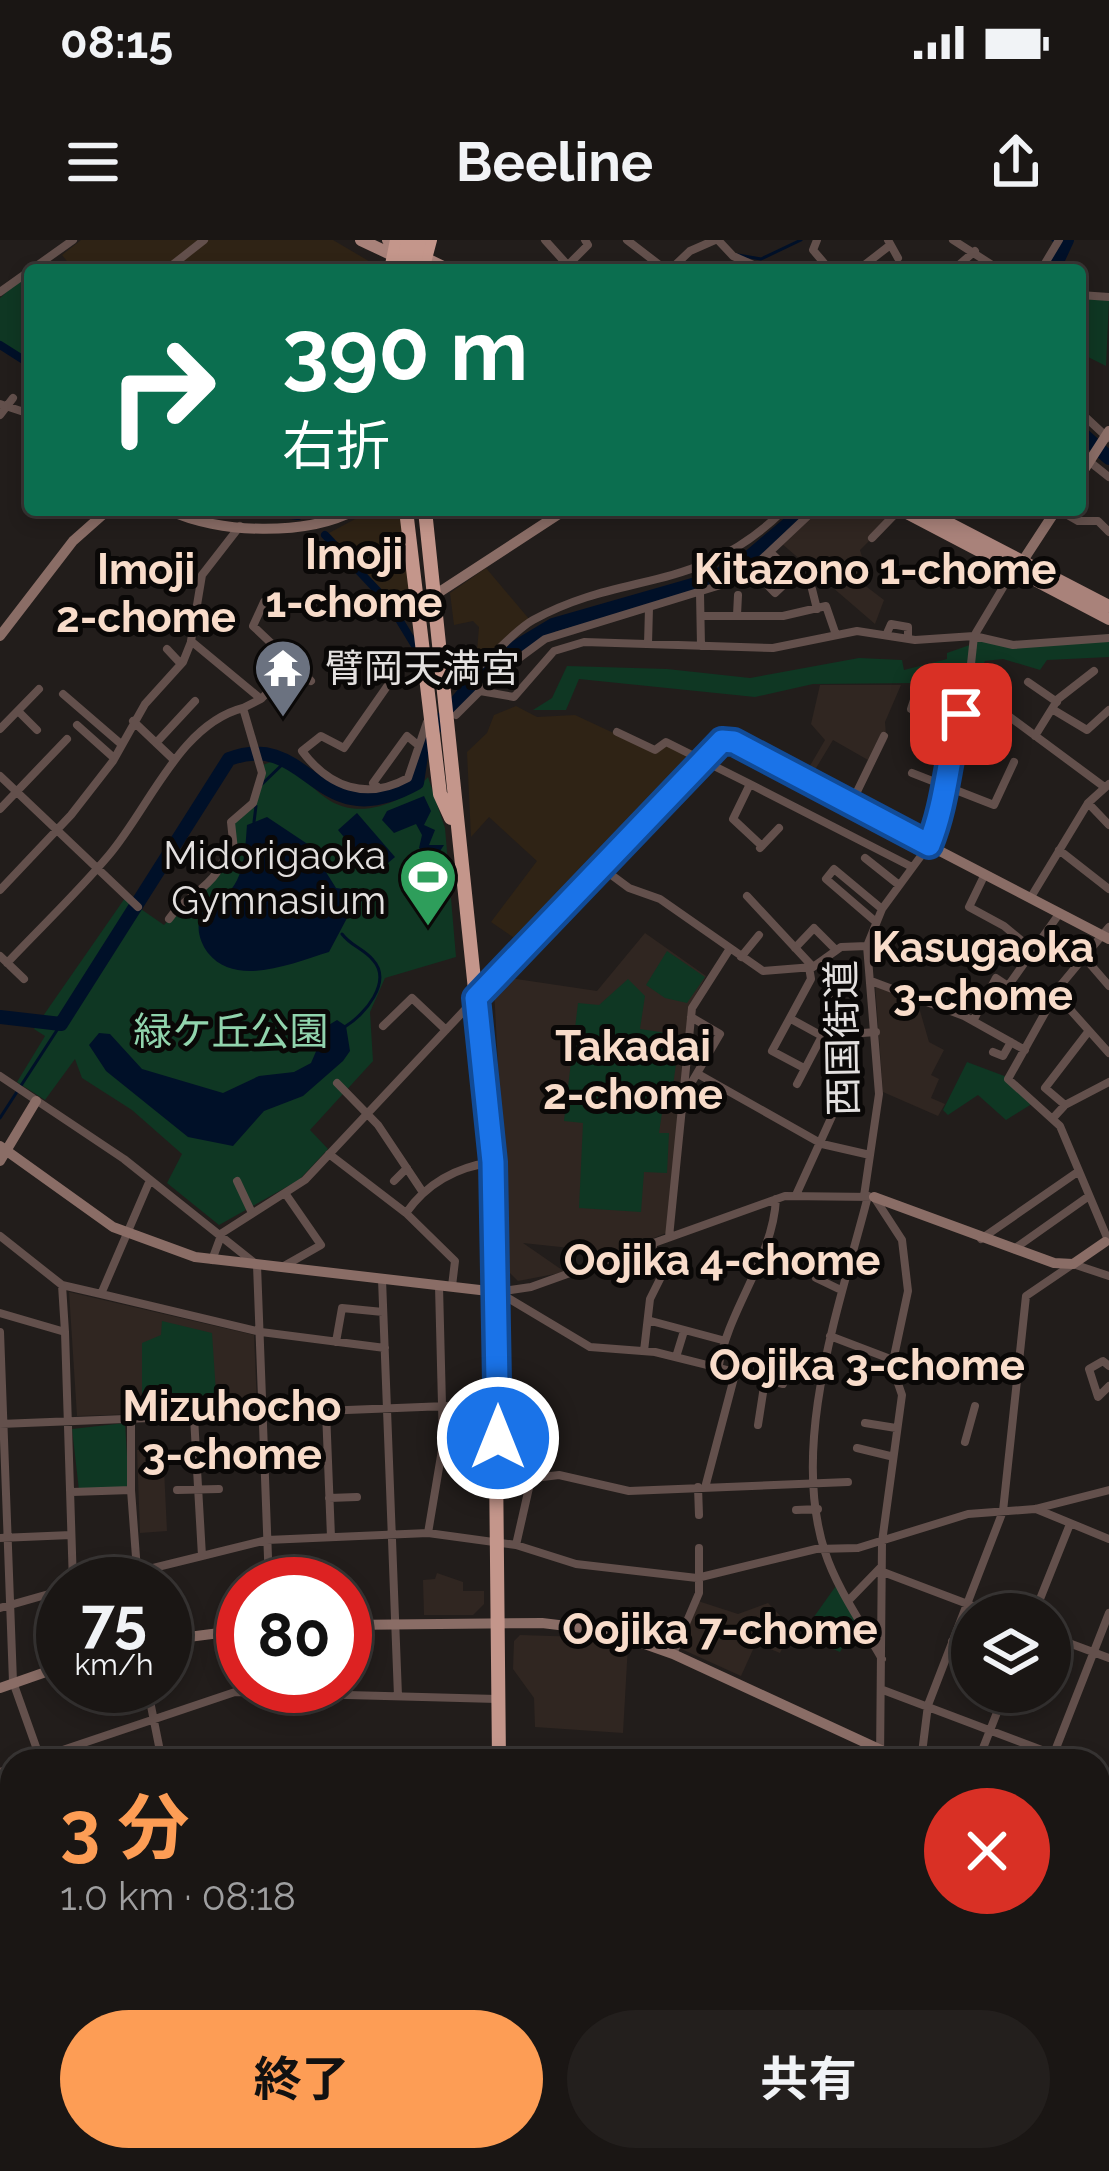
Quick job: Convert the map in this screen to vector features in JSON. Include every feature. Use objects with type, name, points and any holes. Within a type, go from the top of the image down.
[{"type":"highway","points":[[407,516],[440,794],[456,830]]},
{"type":"highway","points":[[425,516],[443,752],[452,787],[493,1162],[499,1749]]},
{"type":"highway","points":[[426,516],[456,713],[463,792],[456,830]]},
{"type":"main road","points":[[361,240],[396,248]]},
{"type":"main road","points":[[914,516],[1109,605]]},
{"type":"main road","points":[[935,516],[1109,620]]},
{"type":"street","points":[[39,264],[73,240]]},
{"type":"street","points":[[174,264],[204,240]]},
{"type":"street","points":[[544,240],[567,264]]},
{"type":"street","points":[[572,264],[588,244],[585,240]]},
{"type":"street","points":[[627,240],[660,264]]},
{"type":"street","points":[[675,264],[690,251],[717,240],[752,264]]},
{"type":"street","points":[[952,240],[992,264]]},
{"type":"street","points":[[865,264],[888,243],[898,258]]},
{"type":"street","points":[[960,264],[975,251]]},
{"type":"street","points":[[1107,437],[1086,460],[1109,477]]},
{"type":"street","points":[[0,636],[73,541],[101,516]]},
{"type":"street","points":[[184,516],[204,524],[317,525],[340,516]]},
{"type":"street","points":[[441,591],[556,516]]},
{"type":"street","points":[[452,680],[468,674],[516,631],[550,612],[701,569],[756,536],[778,516]]},
{"type":"street","points":[[456,713],[545,639],[700,593],[751,568],[808,516]]},
{"type":"street","points":[[872,538],[894,516]]},
{"type":"street","points":[[1020,563],[1053,516]]},
{"type":"street","points":[[1068,516],[1078,521],[1098,520],[1109,532]]},
{"type":"street","points":[[0,890],[86,796],[133,721],[182,664],[191,641],[202,574],[241,524]]},
{"type":"street","points":[[751,568],[777,594],[794,575],[770,552]]},
{"type":"street","name":"西国街道","points":[[883,1661],[824,1549],[816,1483],[818,1393],[869,1196],[879,1094],[867,946],[882,909],[929,845],[949,788],[974,636],[1020,563]]},
{"type":"street","points":[[812,589],[817,609]]},
{"type":"street","points":[[700,593],[701,646]]},
{"type":"street","points":[[737,615],[738,596]]},
{"type":"street","points":[[674,601],[674,617]]},
{"type":"street","points":[[264,602],[253,626],[311,681]]},
{"type":"street","points":[[648,644],[649,608]]},
{"type":"street","points":[[701,616],[783,616],[829,608],[836,635]]},
{"type":"street","points":[[480,691],[514,698],[554,651],[584,642],[772,647],[836,635],[887,633],[974,636],[1013,645],[1109,638]]},
{"type":"street","points":[[191,641],[261,699]]},
{"type":"street","points":[[166,649],[182,664]]},
{"type":"street","points":[[423,653],[409,655],[344,748],[321,736],[302,751],[339,786],[352,791],[380,788],[408,778],[432,718]]},
{"type":"street","points":[[24,979],[4,960],[97,868],[154,796],[173,759],[213,721],[261,699],[293,666]]},
{"type":"street","points":[[1035,736],[1054,706],[1094,671]]},
{"type":"street","points":[[1028,682],[1040,686],[1054,706],[1087,730],[1109,710]]},
{"type":"street","points":[[0,729],[39,689]]},
{"type":"street","points":[[63,694],[121,744]]},
{"type":"street","points":[[964,704],[979,694],[1106,784],[1088,803],[1031,897]]},
{"type":"street","points":[[156,743],[195,701]]},
{"type":"street","points":[[169,919],[177,904],[216,875],[225,854],[234,850],[231,822],[253,803],[258,755],[243,708]]},
{"type":"street","points":[[18,711],[37,730]]},
{"type":"street","points":[[936,717],[956,729]]},
{"type":"street","points":[[133,721],[173,759]]},
{"type":"street","points":[[77,725],[114,758]]},
{"type":"street","points":[[617,732],[650,748],[666,742],[704,758],[912,867]]},
{"type":"street","points":[[380,788],[373,783],[407,736],[418,745]]},
{"type":"street","points":[[850,805],[884,736]]},
{"type":"street","points":[[0,809],[67,739]]},
{"type":"street","points":[[212,1260],[222,1233],[285,1193],[329,1154],[704,758],[722,741],[730,741],[1106,934],[1058,995],[1008,1079],[1054,1117],[1107,1241],[1026,1296],[1003,1510],[970,1593]]},
{"type":"street","points":[[913,773],[945,782],[949,788],[994,806],[1014,763]]},
{"type":"street","points":[[0,776],[138,907]]},
{"type":"street","points":[[750,784],[731,821],[761,847],[778,828]]},
{"type":"street","points":[[76,788],[86,796]]},
{"type":"street","points":[[1088,803],[1109,825]]},
{"type":"street","points":[[1059,850],[1109,890]]},
{"type":"street","points":[[866,859],[899,885]]},
{"type":"street","points":[[601,867],[629,888],[660,899],[763,971],[811,967],[828,960],[836,950],[867,946]]},
{"type":"street","points":[[876,922],[826,879],[834,869],[882,909]]},
{"type":"street","points":[[986,874],[969,908],[1004,926],[1034,951]]},
{"type":"street","points":[[747,896],[811,967],[811,979],[772,1051],[804,1068]]},
{"type":"street","points":[[973,1021],[996,978],[1008,986],[1060,913]]},
{"type":"street","points":[[795,948],[814,928],[836,950]]},
{"type":"street","points":[[741,957],[760,936]]},
{"type":"street","points":[[669,1237],[691,1017],[730,950]]},
{"type":"street","points":[[1084,957],[1109,986]]},
{"type":"street","points":[[796,1195],[838,1103],[838,1034],[828,960]]},
{"type":"street","points":[[871,981],[973,1021],[1025,1050]]},
{"type":"street","points":[[1058,995],[1109,1053]]},
{"type":"street","points":[[382,1027],[412,998],[446,1030]]},
{"type":"street","points":[[681,1091],[686,1093],[720,1034],[691,1017]]},
{"type":"street","points":[[791,1018],[822,1036],[876,1031]]},
{"type":"street","points":[[1065,1105],[1046,1088],[1088,1032]]},
{"type":"street","points":[[796,1084],[822,1036]]},
{"type":"street","points":[[993,1052],[1003,1057],[1011,1042]]},
{"type":"street","points":[[698,1074],[817,1142],[871,1155]]},
{"type":"street","points":[[0,1076],[151,1180],[257,1265],[268,1557]]},
{"type":"street","points":[[1054,1117],[1065,1105],[1109,1082]]},
{"type":"street","points":[[337,1083],[367,1114],[422,1191]]},
{"type":"street","points":[[36,1101],[2,1152],[128,1235],[212,1260],[497,1292],[531,1287],[776,1199],[869,1196],[1013,1251],[1109,1276]]},
{"type":"street","points":[[329,1154],[406,1214],[455,1261],[446,1286],[443,1444],[428,1533]]},
{"type":"street","points":[[406,1214],[422,1191],[467,1166],[493,1162]]},
{"type":"street","points":[[394,1181],[407,1168]]},
{"type":"street","points":[[981,1239],[1078,1171]]},
{"type":"street","points":[[101,1294],[151,1180]]},
{"type":"street","points":[[237,1181],[252,1213]]},
{"type":"street","points":[[283,1268],[321,1245],[285,1193]]},
{"type":"street","points":[[869,1196],[902,1240],[908,1291],[893,1360],[893,1378],[902,1395],[890,1456],[892,1476],[882,1542],[880,1749]]},
{"type":"street","points":[[1013,1251],[1089,1196]]},
{"type":"street","points":[[718,1370],[722,1340],[767,1237],[776,1199]]},
{"type":"street","points":[[0,1236],[62,1285],[261,1333],[385,1348]]},
{"type":"street","points":[[644,1352],[650,1299],[662,1275],[645,1267],[654,1243]]},
{"type":"street","points":[[382,1279],[398,1696]]},
{"type":"street","points":[[816,1279],[841,1290]]},
{"type":"street","points":[[62,1285],[72,1557]]},
{"type":"street","points":[[497,1292],[588,1346],[676,1357],[784,1384]]},
{"type":"street","points":[[336,1342],[342,1308],[383,1312]]},
{"type":"street","points":[[0,1313],[65,1332]]},
{"type":"street","points":[[651,1321],[722,1340]]},
{"type":"street","points":[[676,1357],[684,1331]]},
{"type":"street","points":[[0,1332],[5,1606],[13,1682],[34,1749]]},
{"type":"street","points":[[830,1336],[893,1360]]},
{"type":"street","points":[[1109,1366],[1103,1361],[1089,1370],[1098,1397],[1109,1386]]},
{"type":"street","points":[[699,1515],[702,1485],[735,1374]]},
{"type":"street","points":[[758,1425],[765,1380]]},
{"type":"street","points":[[2,1423],[497,1404]]},
{"type":"street","points":[[965,1442],[975,1406]]},
{"type":"street","points":[[326,1411],[331,1538]]},
{"type":"street","points":[[194,1417],[202,1556]]},
{"type":"street","points":[[131,1420],[136,1557]]},
{"type":"street","points":[[865,1423],[896,1428]]},
{"type":"street","points":[[857,1448],[890,1456]]},
{"type":"street","points":[[498,1472],[531,1479],[560,1475],[629,1491],[702,1485],[847,1486]]},
{"type":"street","points":[[516,1545],[531,1479]]},
{"type":"street","points":[[177,1490],[219,1489]]},
{"type":"street","points":[[72,1492],[131,1490]]},
{"type":"street","points":[[192,1559],[267,1540],[428,1533],[516,1545],[576,1564],[697,1578],[824,1549],[848,1550],[882,1542],[968,1514],[1035,1509],[1109,1490]]},
{"type":"street","points":[[329,1498],[357,1497]]},
{"type":"street","points":[[796,1510],[818,1509]]},
{"type":"street","points":[[1035,1509],[1109,1538]]},
{"type":"street","points":[[1042,1593],[1070,1524]]},
{"type":"street","points":[[3,1537],[71,1535]]},
{"type":"street","points":[[673,1654],[699,1593],[699,1548]]},
{"type":"street","points":[[883,1569],[951,1597]]},
{"type":"street","points":[[850,1599],[883,1569]]},
{"type":"street","points":[[5,1606],[36,1597]]},
{"type":"street","points":[[1056,1749],[1109,1613]]},
{"type":"street","points":[[372,1624],[578,1626],[673,1654],[868,1749]]},
{"type":"street","points":[[923,1749],[928,1706],[951,1644]]},
{"type":"street","points":[[1071,1644],[1109,1658]]},
{"type":"street","points":[[0,1688],[36,1675]]},
{"type":"street","points":[[883,1690],[1033,1749]]},
{"type":"street","points":[[372,1695],[499,1699]]},
{"type":"street","points":[[66,1749],[216,1697]]},
{"type":"street","points":[[152,1713],[159,1749]]},
{"type":"street","points":[[983,1749],[997,1713]]},
{"type":"shaded area","points":[[81,240],[202,240],[171,264],[69,264],[62,255]]},
{"type":"shaded area","points":[[208,240],[333,240],[374,264],[177,264]]},
{"type":"shaded area","points":[[361,516],[402,516],[414,614],[407,621],[329,533]]},
{"type":"shaded area","points":[[808,516],[893,517],[860,550],[867,573],[859,581],[884,600],[875,624],[781,543]]},
{"type":"shaded area","points":[[486,568],[529,619],[476,664],[479,627],[473,621],[454,625],[450,593]]},
{"type":"shaded area","points":[[820,685],[901,685],[885,722],[886,735],[868,760],[833,740],[810,778],[804,776],[825,740],[811,724]]},
{"type":"shaded area","points":[[516,706],[537,717],[575,715],[650,750],[668,744],[696,759],[520,942],[491,922],[537,861],[489,817],[471,837],[467,752],[487,733],[494,715]]},
{"type":"shaded area","points":[[645,933],[706,976],[689,1007],[666,1233],[617,1253],[523,1243],[565,1272],[518,1281],[509,1272],[494,989],[503,977],[597,991]]},
{"type":"shaded area","points":[[875,984],[916,997],[929,1042],[944,1050],[931,1075],[939,1079],[931,1098],[945,1104],[938,1116],[883,1092]]},
{"type":"shaded area","points":[[69,1292],[254,1335],[257,1405],[252,1410],[77,1416]]},
{"type":"shaded area","points":[[163,1448],[167,1531],[140,1533],[137,1450]]},
{"type":"shaded area","points":[[437,1573],[463,1582],[463,1591],[484,1591],[484,1604],[473,1615],[424,1615],[423,1580],[435,1579]]},
{"type":"shaded area","points":[[698,1601],[738,1614],[768,1603],[792,1628],[780,1653],[756,1643],[741,1676],[677,1647]]},
{"type":"shaded area","points":[[520,1635],[582,1637],[628,1645],[623,1733],[535,1727],[534,1698],[513,1669],[514,1641]]},
{"type":"green space","points":[[24,276],[24,359],[0,344],[0,298]]},
{"type":"green space","points":[[1088,299],[1109,300],[1106,366],[1086,356]]},
{"type":"green space","points":[[1109,634],[1109,657],[1047,660],[1040,670],[1003,659],[985,661],[974,685],[959,671],[918,683],[813,684],[755,697],[579,679],[566,710],[533,710],[552,698],[567,666],[750,678],[859,658],[902,660],[904,670],[947,659],[947,653],[981,641],[1028,644]]},
{"type":"green space","name":"緑ケ丘公園","points":[[273,761],[326,798],[353,808],[394,801],[428,777],[445,828],[456,957],[385,978],[370,1012],[373,1061],[310,1130],[328,1149],[299,1180],[219,1225],[167,1183],[182,1154],[132,1110],[82,1078],[75,1059],[45,1100],[17,1082],[45,1036],[34,1029],[125,898],[164,925],[230,853],[232,822],[249,809],[263,765]]},
{"type":"green space","points":[[667,951],[705,977],[687,1003],[665,998],[646,985]]},
{"type":"green space","points":[[628,979],[645,996],[640,1029],[680,1035],[672,1093],[665,1093],[659,1133],[669,1133],[667,1173],[644,1172],[641,1212],[579,1208],[583,1123],[564,1121],[578,1003],[599,1005]]},
{"type":"green space","points":[[967,1062],[1007,1077],[1035,1102],[1006,1120],[978,1095],[948,1115],[943,1110]]},
{"type":"green space","points":[[162,1321],[212,1333],[217,1408],[142,1408],[142,1343],[161,1335]]},
{"type":"green space","points":[[125,1423],[129,1488],[79,1490],[72,1429]]},
{"type":"green space","points":[[838,1583],[857,1620],[840,1652],[801,1635]]},
{"type":"water","points":[[424,796],[431,811],[424,825],[435,830],[429,845],[444,845],[428,869],[431,858],[419,848],[422,835],[416,824],[394,833],[382,820],[387,811]]},
{"type":"water","points":[[357,813],[395,857],[375,874],[338,830]]},
{"type":"water","points":[[267,817],[309,845],[336,888],[350,890],[355,903],[329,952],[266,970],[234,969],[208,953],[199,923],[205,910],[237,880],[247,825]]},
{"type":"water","points":[[337,1020],[346,1026],[350,1051],[343,1061],[303,1096],[264,1111],[233,1146],[188,1137],[106,1071],[89,1045],[99,1033],[110,1034],[142,1069],[223,1093],[259,1076],[294,1072],[311,1063],[327,1026]]},
{"type":"waterway","points":[[738,255],[761,259],[801,240]]},
{"type":"waterway","points":[[1056,264],[1067,240]]},
{"type":"waterway","points":[[0,345],[24,360]]},
{"type":"waterway","points":[[1086,437],[1109,458]]},
{"type":"waterway","points":[[0,1017],[61,1024],[229,759],[256,753],[279,758],[334,792],[356,799],[383,797],[417,783],[423,742],[470,686],[513,649],[553,625],[710,580],[748,558],[798,516]]},
{"type":"waterway","points":[[325,535],[389,603],[417,649]]},
{"type":"waterway","points":[[461,681],[475,690]]},
{"type":"waterway","points":[[260,786],[287,760]]},
{"type":"waterway","points":[[254,822],[256,806]]},
{"type":"waterway","points":[[342,934],[373,960],[380,978],[368,1006],[346,1026]]},
{"type":"waterway","points":[[0,1118],[61,1024]]},
{"type":"place","name":"臂岡天満宮","points":[[283,719]]},
{"type":"place","name":"Midorigaoka Gymnasium","points":[[428,928]]},
{"type":"district","name":"Kitazono 1-chome","points":[[875,569]]},
{"type":"district","name":"Imoji 1-chome","points":[[354,578]]},
{"type":"district","name":"Imoji 2-chome","points":[[146,594]]},
{"type":"district","name":"Kasugaoka 3-chome","points":[[983,971]]},
{"type":"district","name":"Takadai 2-chome","points":[[633,1070]]},
{"type":"district","name":"Oojika 4-chome","points":[[722,1260]]},
{"type":"district","name":"Oojika 3-chome","points":[[867,1365]]},
{"type":"district","name":"Mizuhocho 3-chome","points":[[232,1430]]},
{"type":"district","name":"Oojika 7-chome","points":[[720,1629]]},
{"type":"route","points":[[498,1438],[493,1162],[476,998],[722,741],[734,742],[929,845],[947,797],[951,746],[961,714]]}]
